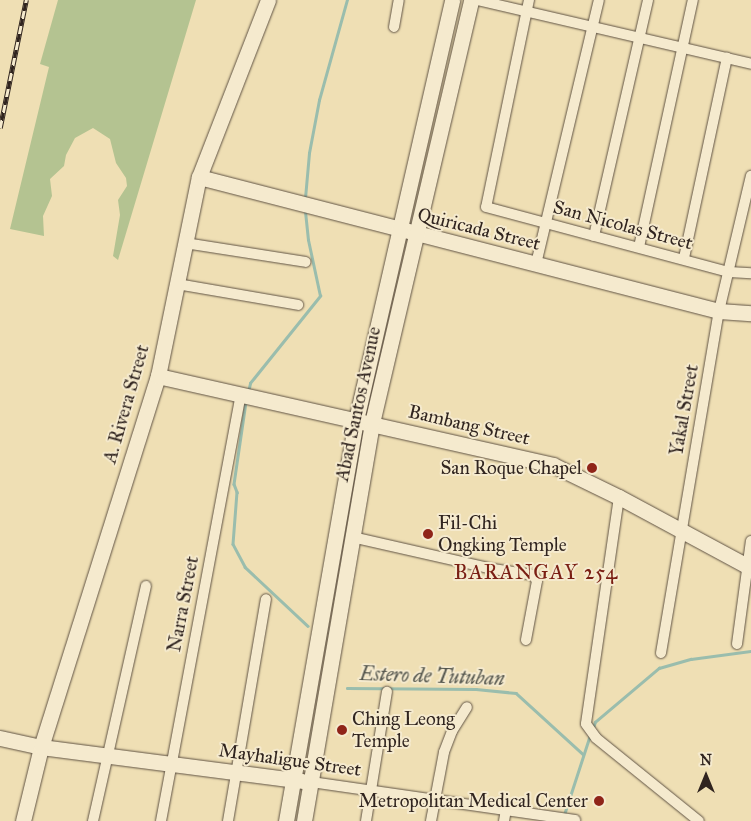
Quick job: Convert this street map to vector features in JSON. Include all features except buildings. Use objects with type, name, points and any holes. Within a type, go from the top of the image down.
[{"type":"street","name":"A. Rivera Street","points":[[23,821],[41,747],[158,376],[199,177],[268,0]]},
{"type":"street","points":[[394,27],[399,0]]},
{"type":"street","name":"Abad Santos Avenue","points":[[286,821],[356,420],[452,0]]},
{"type":"street","name":"Abad Santos Avenue","points":[[304,821],[372,423],[472,0]]},
{"type":"street","points":[[477,0],[751,64]]},
{"type":"street","points":[[526,11],[529,0]]},
{"type":"street","points":[[536,264],[599,0]]},
{"type":"street","points":[[594,236],[641,39],[648,0]]},
{"type":"street","points":[[638,247],[692,0]]},
{"type":"street","name":"San Nicolas Street","points":[[526,11],[486,207],[684,258],[729,272],[751,273]]},
{"type":"street","points":[[684,258],[727,58]]},
{"type":"street","name":"Yakal Street","points":[[661,653],[680,529],[719,311],[751,176]]},
{"type":"street","name":"Quiricada Street","points":[[199,177],[719,311],[751,313]]},
{"type":"street","points":[[185,243],[306,262]]},
{"type":"street","points":[[177,284],[298,305]]},
{"type":"street","name":"Bambang Street","points":[[158,376],[553,465],[620,497],[749,567]]},
{"type":"street","name":"Narra Street","points":[[161,821],[247,395]]},
{"type":"street","points":[[620,497],[586,724],[596,738],[700,821]]},
{"type":"street","points":[[352,537],[493,569],[532,575],[537,581],[526,640]]},
{"type":"street","points":[[737,644],[749,567],[751,541]]},
{"type":"street","points":[[93,821],[106,756],[146,586]]},
{"type":"street","points":[[228,821],[266,599]]},
{"type":"street","points":[[366,821],[387,692]]},
{"type":"street","points":[[431,821],[444,752],[452,731],[467,707]]},
{"type":"street","name":"Mayhaligue Street","points":[[0,738],[41,747],[311,782],[572,819]]},
{"type":"street","points":[[504,821],[506,810]]},
{"type":"green space","points":[[58,0],[196,0],[118,260],[113,256],[120,215],[118,200],[127,186],[126,178],[116,163],[110,139],[93,128],[75,138],[66,155],[64,166],[50,179],[52,196],[43,216],[44,236],[10,229],[49,67],[40,64]]},
{"type":"waterway","name":"Estero de Tutuban","points":[[305,198],[309,153],[319,100],[347,0]]},
{"type":"waterway","name":"Estero de Tutuban","points":[[248,392],[250,383],[320,296],[308,240],[305,209]]},
{"type":"waterway","name":"Estero de Tutuban","points":[[246,402],[234,484],[237,492],[233,544],[245,567],[308,626]]},
{"type":"waterway","points":[[593,728],[595,722],[659,668],[691,659],[751,651]]},
{"type":"waterway","name":"Estero de Tutuban","points":[[347,688],[476,689],[516,693],[583,754]]},
{"type":"waterway","points":[[564,815],[590,735]]},
{"type":"railway","points":[[0,128],[26,0]]},
{"type":"place","name":"San Roque Chapel","points":[[592,468]]},
{"type":"place","name":"Fil-Chi Ongking Temple","points":[[428,534]]},
{"type":"place","name":"Ching Leong Temple","points":[[342,730]]},
{"type":"place","name":"Metropolitan Medical Center","points":[[599,801]]},
{"type":"district","name":"BARANGAY 254","points":[[536,572]]}]
